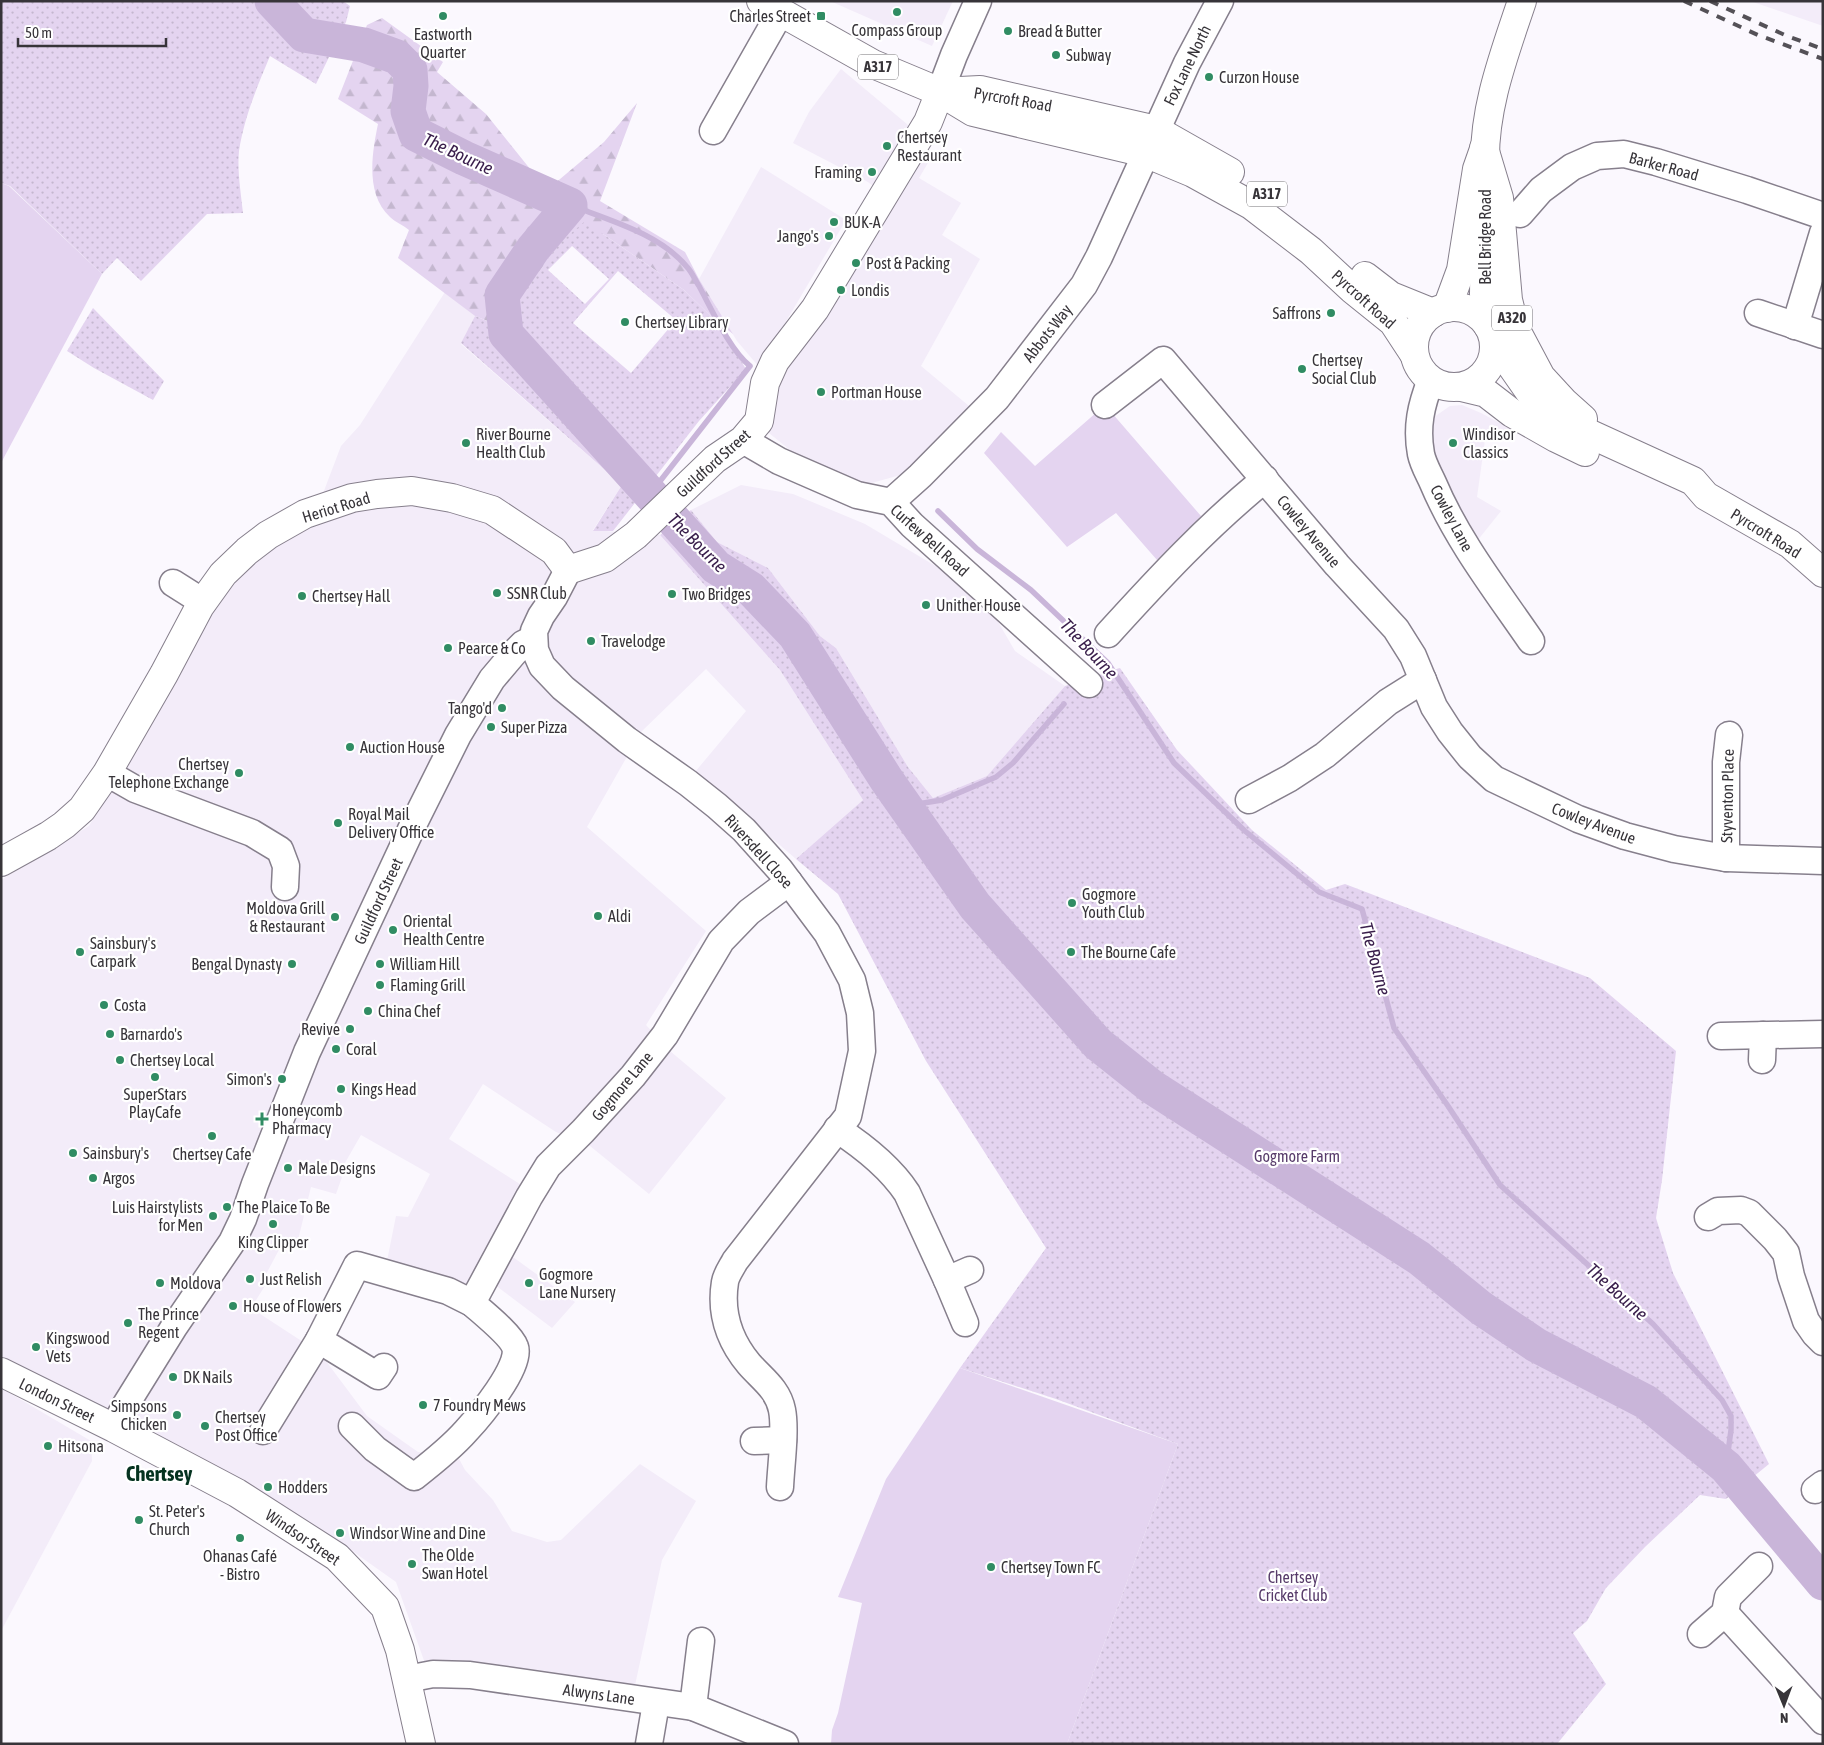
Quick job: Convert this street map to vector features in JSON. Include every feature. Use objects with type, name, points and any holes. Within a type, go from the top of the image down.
[{"type":"main road","name":"Bell Bridge Road","points":[[1440,310],[1461,270],[1477,169],[1484,148],[1498,71],[1522,1]]},
{"type":"main road","name":"A317","points":[[770,7],[873,64],[940,92]]},
{"type":"main road","name":"Pyrcroft Road","points":[[940,92],[980,90],[1150,142],[1261,190],[1325,239],[1390,296],[1440,310]]},
{"type":"main road","name":"Guildford Street","points":[[568,570],[605,558],[636,535],[715,459],[743,440],[759,421],[765,383],[775,361],[815,310],[928,122],[940,92]]},
{"type":"main road","name":"Pyrcroft Road","points":[[1150,142],[1193,173],[1251,205],[1312,251],[1352,289],[1393,322],[1414,354]]},
{"type":"main road","name":"Bell Bridge Road","points":[[1484,148],[1484,294],[1491,333]]},
{"type":"main road","name":"A320","points":[[1484,148],[1499,198],[1508,300],[1515,328],[1541,377],[1588,424],[1620,448]]},
{"type":"main road","name":"A320","points":[[1414,354],[1414,342],[1417,331],[1424,321],[1440,310],[1459,307],[1470,310],[1480,317],[1491,333],[1494,353],[1482,376],[1472,383],[1461,387],[1445,386],[1430,380]]},
{"type":"main road","name":"Pyrcroft Road","points":[[1491,333],[1512,369],[1538,404],[1577,428],[1693,480],[1706,496],[1790,544],[1823,573]]},
{"type":"main road","points":[[1414,354],[1417,364],[1430,380]]},
{"type":"main road","name":"Pyrcroft Road","points":[[1461,387],[1486,393],[1512,413],[1556,438],[1685,497],[1706,496]]},
{"type":"main road","name":"Heriot Road","points":[[1,862],[64,826],[82,809],[107,773],[203,602],[224,574],[247,551],[268,535],[305,514],[352,498],[377,494],[412,492],[452,498],[492,510],[554,550],[568,570]]},
{"type":"main road","name":"London Street","points":[[1,1372],[114,1428]]},
{"type":"main road","name":"Windsor Street","points":[[114,1428],[237,1493],[337,1557],[385,1607],[400,1650],[421,1744]]},
{"type":"street","points":[[940,92],[978,1]]},
{"type":"street","name":"Fox Lane North","points":[[1150,142],[1187,63],[1220,1]]},
{"type":"street","points":[[713,131],[770,7]]},
{"type":"street","name":"Abbots Way","points":[[891,502],[920,476],[997,398],[1084,286],[1099,257],[1150,142]]},
{"type":"street","name":"Barker Road","points":[[1520,214],[1541,190],[1572,167],[1597,156],[1624,154],[1747,190],[1823,216]]},
{"type":"street","points":[[1795,326],[1823,232]]},
{"type":"street","points":[[1758,313],[1823,335]]},
{"type":"street","name":"Cowley Avenue","points":[[1105,405],[1163,360],[1337,565],[1396,629],[1413,656],[1434,707],[1450,732],[1470,757],[1494,778],[1578,819],[1625,836],[1674,849],[1726,858],[1823,861]]},
{"type":"street","name":"Cowley Lane","points":[[1430,380],[1422,402],[1419,420],[1421,456],[1448,516],[1472,556],[1531,641]]},
{"type":"street","name":"Curfew Bell Road","points":[[743,440],[779,461],[857,495],[891,502],[912,525],[1089,684]]},
{"type":"street","name":"Cowley Avenue","points":[[1108,634],[1199,537],[1235,503],[1265,479]]},
{"type":"street","points":[[534,639],[534,631],[541,616],[554,597],[568,570]]},
{"type":"street","points":[[173,583],[203,602]]},
{"type":"street","name":"Riversdell Close","points":[[534,639],[535,650],[542,666],[563,688],[627,740],[717,806],[744,830],[780,870],[831,940],[852,980],[860,1013],[862,1051],[848,1116],[735,1261],[725,1280],[725,1316],[732,1340],[750,1364],[774,1389],[782,1410],[783,1440],[780,1487]]},
{"type":"street","name":"Guildford Street","points":[[114,1428],[125,1406],[174,1327],[232,1242],[243,1219],[307,1052],[415,821],[458,735],[492,679],[514,653],[524,644],[534,639]]},
{"type":"street","points":[[1249,800],[1290,778],[1325,755],[1388,702],[1423,680]]},
{"type":"street","name":"Styventon Place","points":[[1726,858],[1726,762],[1729,735]]},
{"type":"street","points":[[107,773],[135,789],[252,833],[280,850],[286,866],[285,887]]},
{"type":"street","name":"Gogmore Lane","points":[[472,1304],[529,1197],[548,1166],[633,1076],[665,1035],[720,941],[748,912],[788,882]]},
{"type":"street","points":[[1720,1036],[1823,1034]]},
{"type":"street","points":[[1762,1060],[1763,1035]]},
{"type":"street","points":[[837,1129],[858,1142],[898,1180],[959,1275],[964,1323]]},
{"type":"street","points":[[1708,1217],[1718,1211],[1741,1210],[1749,1213],[1775,1239],[1786,1253],[1791,1276],[1806,1321],[1823,1342]]},
{"type":"street","points":[[263,1431],[319,1340],[357,1265],[448,1292],[472,1304],[515,1345],[516,1352],[509,1375],[466,1431],[414,1477],[375,1449],[352,1426]]},
{"type":"street","points":[[319,1340],[378,1376],[384,1367]]},
{"type":"street","points":[[754,1441],[783,1440]]},
{"type":"street","points":[[1702,1634],[1726,1613],[1728,1597],[1759,1566]]},
{"type":"street","points":[[1726,1613],[1823,1721]]},
{"type":"street","points":[[693,1708],[701,1641]]},
{"type":"street","name":"Alwyns Lane","points":[[407,1679],[433,1674],[470,1675],[693,1708],[785,1744]]},
{"type":"street","points":[[649,1744],[656,1703]]},
{"type":"shaded area","name":"Compass Group","points":[[830,1],[953,1],[932,46]]},
{"type":"shaded area","points":[[1750,1],[1823,1],[1823,26]]},
{"type":"shaded area","points":[[841,69],[920,135],[932,156],[919,178],[961,203],[942,235],[980,259],[921,366],[969,406],[904,474],[868,484],[824,475],[769,433],[767,397],[891,200],[868,182],[793,143],[809,112]]},
{"type":"shaded area","points":[[761,167],[846,220],[759,367],[737,341],[699,279]]},
{"type":"shaded area","points":[[445,292],[475,316],[461,344],[622,485],[593,530],[660,535],[780,670],[863,800],[796,859],[695,772],[746,711],[706,669],[641,732],[587,827],[706,931],[646,1025],[670,1051],[726,1098],[649,1194],[590,1146],[556,1132],[483,1084],[449,1139],[523,1186],[506,1252],[575,1302],[552,1328],[491,1282],[458,1284],[387,1261],[396,1216],[408,1217],[430,1174],[361,1135],[338,1175],[342,1177],[336,1194],[311,1187],[298,1240],[281,1246],[264,1278],[268,1281],[251,1308],[320,1353],[367,1416],[418,1452],[457,1455],[465,1470],[493,1500],[512,1531],[547,1542],[561,1540],[640,1464],[696,1501],[662,1560],[634,1690],[427,1669],[396,1582],[334,1538],[1,1356],[1,880],[89,826],[208,617],[255,558],[311,525],[341,446],[360,425]]},
{"type":"shaded area","points":[[1462,405],[1511,429],[1485,440],[1477,497],[1501,511],[1473,546],[1436,467],[1427,422],[1450,406]]},
{"type":"shaded area","points":[[741,485],[793,494],[865,524],[944,571],[997,620],[1015,651],[1065,686],[987,776],[933,798],[908,767],[836,648],[820,636],[768,568],[717,542],[691,510]]},
{"type":"shaded area","points":[[1,1388],[91,1441],[92,1461],[1,1631]]},
{"type":"green space","points":[[1,1],[343,1],[350,6],[346,22],[316,84],[270,56],[256,91],[241,139],[239,174],[243,213],[207,214],[141,281],[117,258],[102,274],[10,186],[1,183]]},
{"type":"green space","points":[[382,18],[443,62],[437,72],[486,114],[547,190],[604,142],[637,103],[600,201],[685,252],[699,279],[733,334],[715,320],[684,290],[603,234],[559,244],[515,332],[475,316],[398,258],[409,230],[390,217],[382,208],[377,197],[372,173],[378,124],[338,99],[367,25]]},
{"type":"green space","points":[[1,183],[9,186],[102,274],[1,463]]},
{"type":"green space","points":[[584,222],[603,234],[684,290],[715,320],[746,369],[699,421],[613,531],[593,531],[622,485],[461,343],[475,316],[514,332],[515,304],[559,244]],"holes":[[[572,246],[609,279],[585,304],[548,270]],[[618,271],[676,320],[631,373],[573,323]]]},
{"type":"green space","points":[[93,308],[164,381],[153,400],[67,351]]},
{"type":"green space","points":[[1105,405],[1201,516],[1157,560],[1116,513],[1067,547],[984,453],[1001,432],[1035,466]]},
{"type":"green space","name":"Gogmore Farm","points":[[691,510],[717,542],[768,568],[820,636],[836,648],[908,767],[933,798],[987,776],[1065,686],[1120,668],[1177,750],[1252,830],[1326,890],[1345,884],[1590,978],[1676,1051],[1656,1218],[1673,1273],[1769,1464],[1726,1499],[1700,1495],[1645,1547],[1606,1588],[1587,1621],[1573,1633],[1606,1684],[1557,1744],[1067,1744],[1178,1444],[1056,1399],[960,1368],[1046,1248],[926,1061],[838,894],[796,859],[863,800],[780,670],[660,535]]},
{"type":"green space","name":"Chertsey Town FC","points":[[960,1368],[1178,1444],[1067,1744],[831,1744],[832,1730],[838,1713],[862,1603],[838,1597],[886,1479]]},
{"type":"waterway","name":"The Bourne","points":[[272,1],[304,35],[364,45],[397,57],[410,70],[411,86],[408,111],[416,134],[464,158],[570,205],[533,249],[502,295],[506,334],[716,567],[751,589],[795,635],[886,779],[975,906],[1098,1044],[1152,1087],[1419,1258],[1481,1308],[1536,1345],[1646,1402],[1726,1467],[1823,1583]]},
{"type":"waterway","name":"The Bourne","points":[[570,205],[633,229],[663,245],[676,255],[689,269],[735,350],[750,366],[650,494]]},
{"type":"waterway","name":"The Bourne","points":[[938,511],[977,549],[1031,590],[1108,663],[1174,763],[1245,831],[1319,892],[1362,909],[1394,1028],[1500,1185],[1653,1324],[1722,1400],[1731,1416],[1726,1467]]},
{"type":"waterway","name":"The Bourne","points":[[905,806],[942,800],[996,777],[1013,763],[1064,704]]},
{"type":"railway","points":[[1684,1],[1758,35],[1823,59]]},
{"type":"railway","points":[[1710,1],[1787,36],[1823,49]]},
{"type":"place","name":"Compass Group","points":[[897,12]]},
{"type":"place","name":"Eastworth Quarter","points":[[443,16]]},
{"type":"place","name":"Charles Street","points":[[821,16]]},
{"type":"place","name":"Bread & Butter","points":[[1008,31]]},
{"type":"place","name":"Subway","points":[[1056,55]]},
{"type":"place","name":"Curzon House","points":[[1209,77]]},
{"type":"place","name":"Chertsey Restaurant","points":[[887,146]]},
{"type":"place","name":"Framing","points":[[872,172]]},
{"type":"place","name":"BUK-A","points":[[834,222]]},
{"type":"place","name":"Jango's","points":[[829,236]]},
{"type":"place","name":"Post & Packing","points":[[856,263]]},
{"type":"place","name":"Londis","points":[[841,290]]},
{"type":"place","name":"Saffrons","points":[[1331,313]]},
{"type":"place","name":"Chertsey Library","points":[[625,322]]},
{"type":"place","name":"Chertsey Social Club","points":[[1302,369]]},
{"type":"place","name":"Portman House","points":[[821,392]]},
{"type":"place","name":"River Bourne Health Club","points":[[466,443]]},
{"type":"place","name":"Windisor Classics","points":[[1453,443]]},
{"type":"place","name":"SSNR Club","points":[[497,593]]},
{"type":"place","name":"Two Bridges","points":[[672,594]]},
{"type":"place","name":"Chertsey Hall","points":[[302,596]]},
{"type":"place","name":"Unither House","points":[[926,605]]},
{"type":"place","name":"Travelodge","points":[[591,641]]},
{"type":"place","name":"Pearce & Co","points":[[448,648]]},
{"type":"place","name":"Tango'd","points":[[502,708]]},
{"type":"place","name":"Super Pizza","points":[[491,727]]},
{"type":"place","name":"Auction House","points":[[350,747]]},
{"type":"place","name":"Chertsey Telephone Exchange","points":[[239,773]]},
{"type":"place","name":"Royal Mail Delivery Office","points":[[338,823]]},
{"type":"place","name":"Gogmore Youth Club","points":[[1072,903]]},
{"type":"place","name":"Aldi","points":[[598,916]]},
{"type":"place","name":"Moldova Grill & Restaurant","points":[[335,917]]},
{"type":"place","name":"Oriental Health Centre","points":[[393,930]]},
{"type":"place","name":"Sainsbury's Carpark","points":[[80,952]]},
{"type":"place","name":"The Bourne Cafe","points":[[1071,952]]},
{"type":"place","name":"Bengal Dynasty","points":[[292,964]]},
{"type":"place","name":"William Hill","points":[[380,964]]},
{"type":"place","name":"Flaming Grill","points":[[380,985]]},
{"type":"place","name":"Costa","points":[[104,1005]]},
{"type":"place","name":"China Chef","points":[[368,1011]]},
{"type":"place","name":"Revive","points":[[350,1029]]},
{"type":"place","name":"Barnardo's","points":[[110,1034]]},
{"type":"place","name":"Coral","points":[[336,1049]]},
{"type":"place","name":"Chertsey Local","points":[[120,1060]]},
{"type":"place","name":"SuperStars PlayCafe","points":[[155,1077]]},
{"type":"place","name":"Simon's","points":[[282,1079]]},
{"type":"place","name":"Kings Head","points":[[341,1089]]},
{"type":"place","name":"Honeycomb Pharmacy","points":[[262,1119]]},
{"type":"place","name":"Chertsey Cafe","points":[[212,1136]]},
{"type":"place","name":"Sainsbury's","points":[[73,1153]]},
{"type":"place","name":"Male Designs","points":[[288,1168]]},
{"type":"place","name":"Argos","points":[[93,1178]]},
{"type":"place","name":"The Plaice To Be","points":[[227,1207]]},
{"type":"place","name":"Luis Hairstylists for Men","points":[[213,1216]]},
{"type":"place","name":"King Clipper","points":[[273,1224]]},
{"type":"place","name":"Just Relish","points":[[250,1279]]},
{"type":"place","name":"Moldova","points":[[160,1283]]},
{"type":"place","name":"Gogmore Lane Nursery","points":[[529,1283]]},
{"type":"place","name":"House of Flowers","points":[[233,1306]]},
{"type":"place","name":"The Prince Regent","points":[[128,1323]]},
{"type":"place","name":"Kingswood Vets","points":[[36,1347]]},
{"type":"place","name":"DK Nails","points":[[173,1377]]},
{"type":"place","name":"7 Foundry Mews","points":[[423,1405]]},
{"type":"place","name":"Simpsons Chicken","points":[[177,1415]]},
{"type":"place","name":"Chertsey Post Office","points":[[205,1426]]},
{"type":"place","name":"Hitsona","points":[[48,1446]]},
{"type":"place","name":"Hodders","points":[[268,1487]]},
{"type":"place","name":"St. Peter's Church","points":[[139,1520]]},
{"type":"place","name":"Windsor Wine and Dine","points":[[340,1533]]},
{"type":"place","name":"Ohanas Café - Bistro","points":[[240,1538]]},
{"type":"place","name":"The Olde Swan Hotel","points":[[412,1564]]},
{"type":"place","name":"Chertsey Town FC","points":[[991,1567]]},
{"type":"district","name":"Chertsey","points":[[159,1474]]},
{"type":"park label","name":"Chertsey Cricket Club","points":[[1293,1586]]}]
